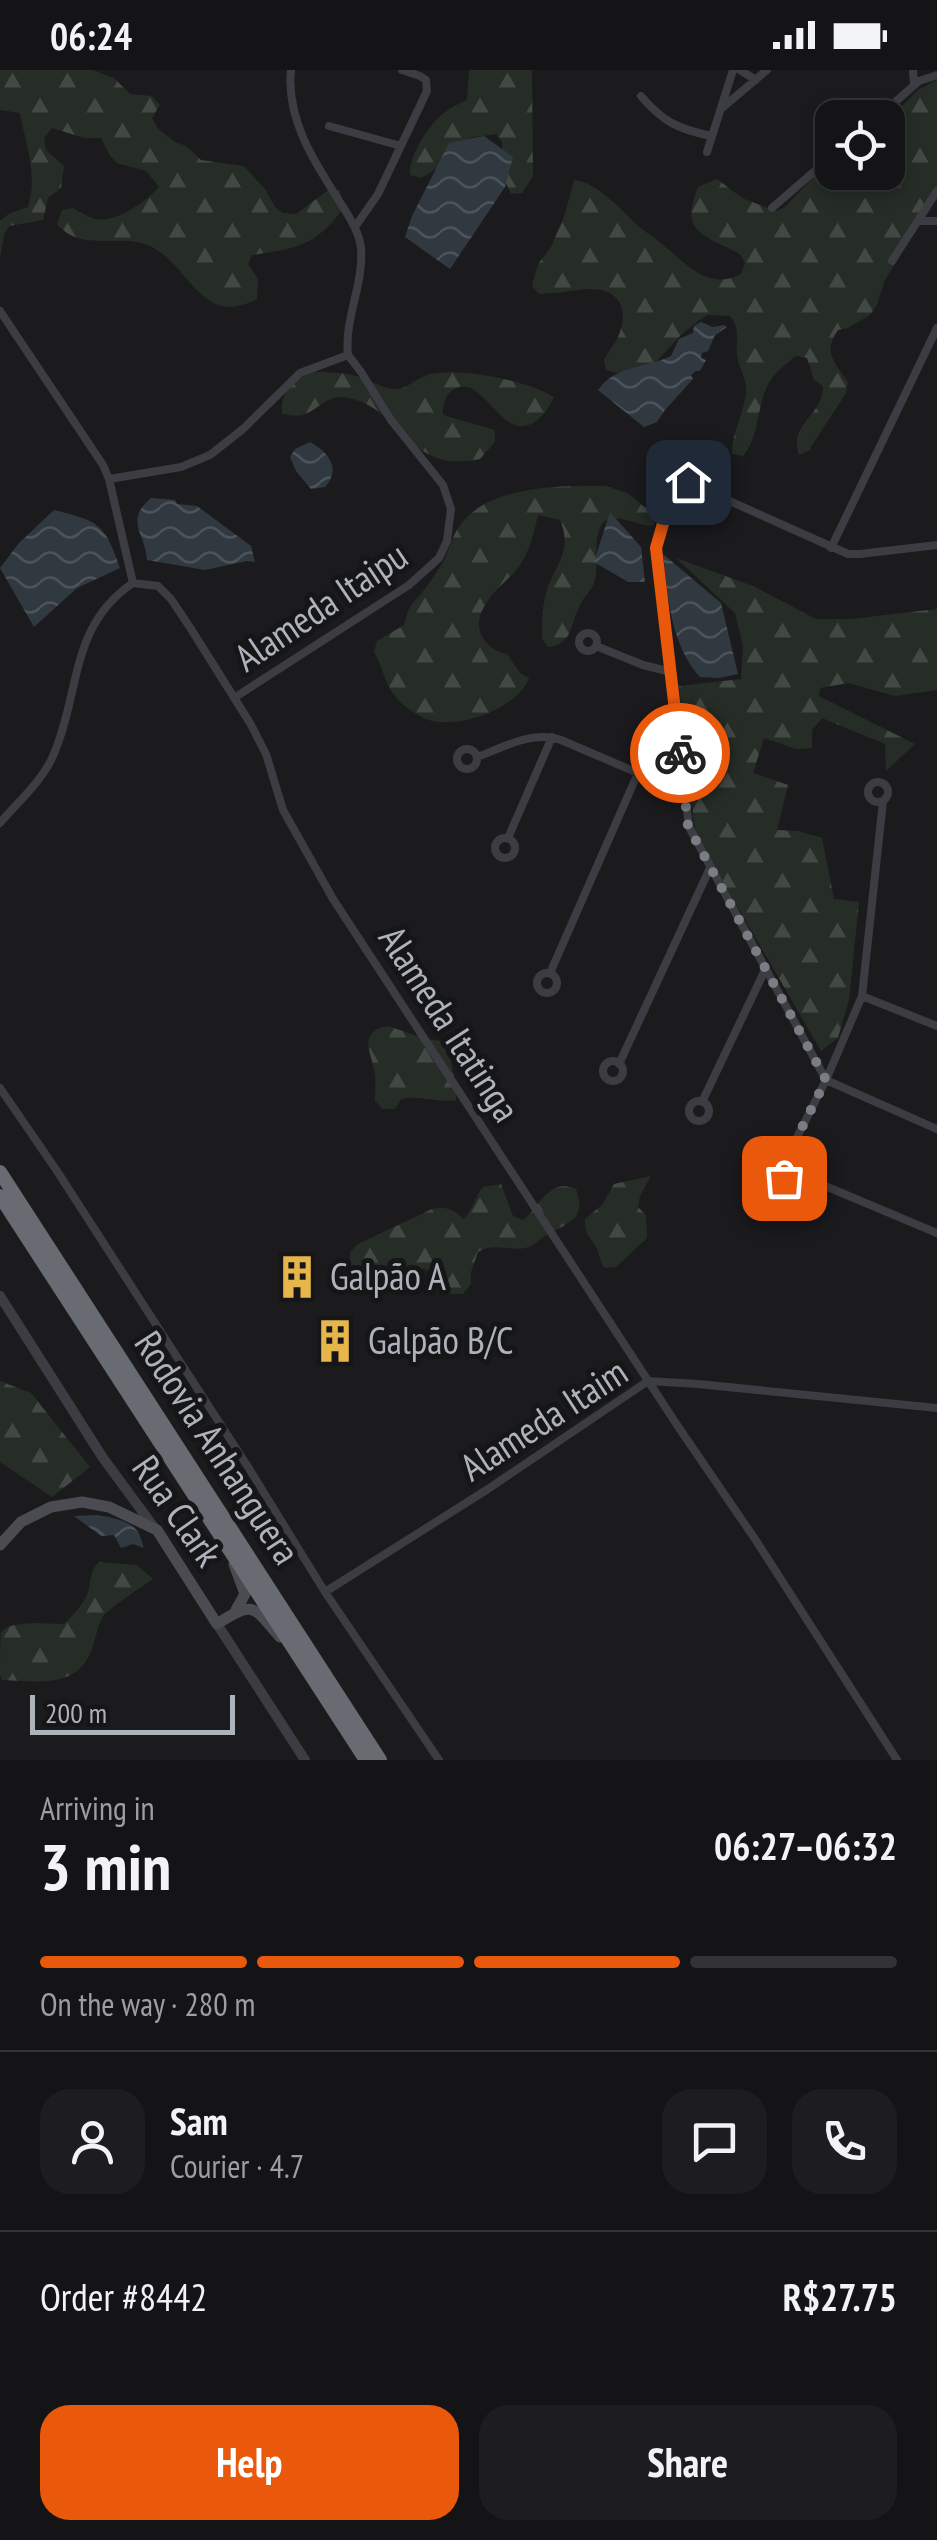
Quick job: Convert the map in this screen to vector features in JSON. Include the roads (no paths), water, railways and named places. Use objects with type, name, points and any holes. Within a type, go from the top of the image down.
[{"type":"highway","name":"Rodovia Anhanguera","points":[[0,1172],[380,1760]]},
{"type":"highway","name":"Rodovia Anhanguera","points":[[0,1196],[366,1760]]},
{"type":"main road","points":[[0,1544],[37,1512],[73,1503],[109,1507],[157,1530]]},
{"type":"main road","name":"Rua Clark","points":[[157,1530],[217,1624]]},
{"type":"main road","points":[[227,1546],[245,1594],[232,1614]]},
{"type":"main road","points":[[217,1624],[246,1608],[257,1611],[304,1663]]},
{"type":"street","points":[[109,480],[181,467],[210,454],[243,429],[300,373],[348,356],[346,338],[360,255],[355,227],[295,118],[291,70]]},
{"type":"street","points":[[355,227],[378,194],[427,91],[426,80],[402,70]]},
{"type":"street","points":[[707,152],[737,70],[756,80]]},
{"type":"street","points":[[721,109],[767,70]]},
{"type":"street","points":[[914,70],[914,85]]},
{"type":"street","points":[[898,100],[924,78],[937,75]]},
{"type":"street","points":[[641,96],[666,121],[711,136]]},
{"type":"street","points":[[329,126],[401,146]]},
{"type":"street","points":[[772,208],[815,171]]},
{"type":"street","points":[[892,260],[937,191]]},
{"type":"street","points":[[918,221],[937,220]]},
{"type":"street","points":[[0,311],[103,466],[133,582],[111,599],[91,629],[48,766],[0,823]]},
{"type":"street","points":[[831,548],[937,328]]},
{"type":"street","name":"Alameda Itaipu","points":[[234,698],[410,585],[439,558],[447,542],[451,509],[442,485],[348,356]]},
{"type":"street","points":[[937,545],[848,554],[692,483],[680,485],[667,510],[656,548],[688,826],[826,1080],[937,1128]]},
{"type":"street","name":"Alameda Itatinga","points":[[133,582],[164,591],[234,698],[266,754],[283,810],[333,899],[897,1760]]},
{"type":"street","points":[[596,646],[643,666],[671,672]]},
{"type":"street","points":[[477,757],[532,738],[552,737],[684,788]]},
{"type":"street","points":[[508,838],[552,737]]},
{"type":"street","points":[[550,973],[638,773]]},
{"type":"street","points":[[786,1159],[862,996],[883,801]]},
{"type":"street","points":[[619,1064],[710,868]]},
{"type":"street","points":[[702,1102],[765,970]]},
{"type":"street","points":[[862,996],[937,1026]]},
{"type":"street","points":[[0,1088],[248,1467],[325,1592],[440,1760]]},
{"type":"street","points":[[786,1159],[792,1172],[781,1178],[774,1172],[774,1163],[786,1159]]},
{"type":"street","points":[[792,1172],[937,1233]]},
{"type":"street","name":"Rua Clark","points":[[0,1296],[103,1458],[157,1530]]},
{"type":"street","name":"Alameda Itaim","points":[[325,1592],[488,1490],[648,1381],[937,1408]]},
{"type":"street","name":"Rua Clark","points":[[217,1624],[305,1760]]},
{"type":"water","points":[[484,136],[513,157],[505,187],[450,269],[405,237],[449,143]]},
{"type":"water","points":[[701,322],[727,327],[715,335],[708,351],[702,353],[701,358],[706,360],[700,371],[691,375],[693,379],[657,422],[644,427],[598,390],[622,371],[671,356],[679,339],[693,333],[694,326]]},
{"type":"water","points":[[310,442],[331,461],[332,473],[325,487],[311,489],[290,457],[295,449]]},
{"type":"water","points":[[151,498],[197,506],[251,546],[255,562],[205,570],[147,560],[137,520]]},
{"type":"water","points":[[54,510],[98,526],[110,542],[120,568],[77,588],[34,627],[0,568],[19,543]]},
{"type":"water","points":[[610,512],[641,547],[645,582],[628,582],[594,562]]},
{"type":"water","points":[[663,554],[721,603],[738,674],[700,677],[690,664],[672,619]]},
{"type":"water","points":[[97,1515],[130,1525],[138,1532],[144,1548],[133,1544],[121,1548],[114,1535],[101,1536],[74,1516]]},
{"type":"place","name":"Galpão A","points":[[297,1277]]},
{"type":"place","name":"Galpão B/C","points":[[335,1341]]}]
